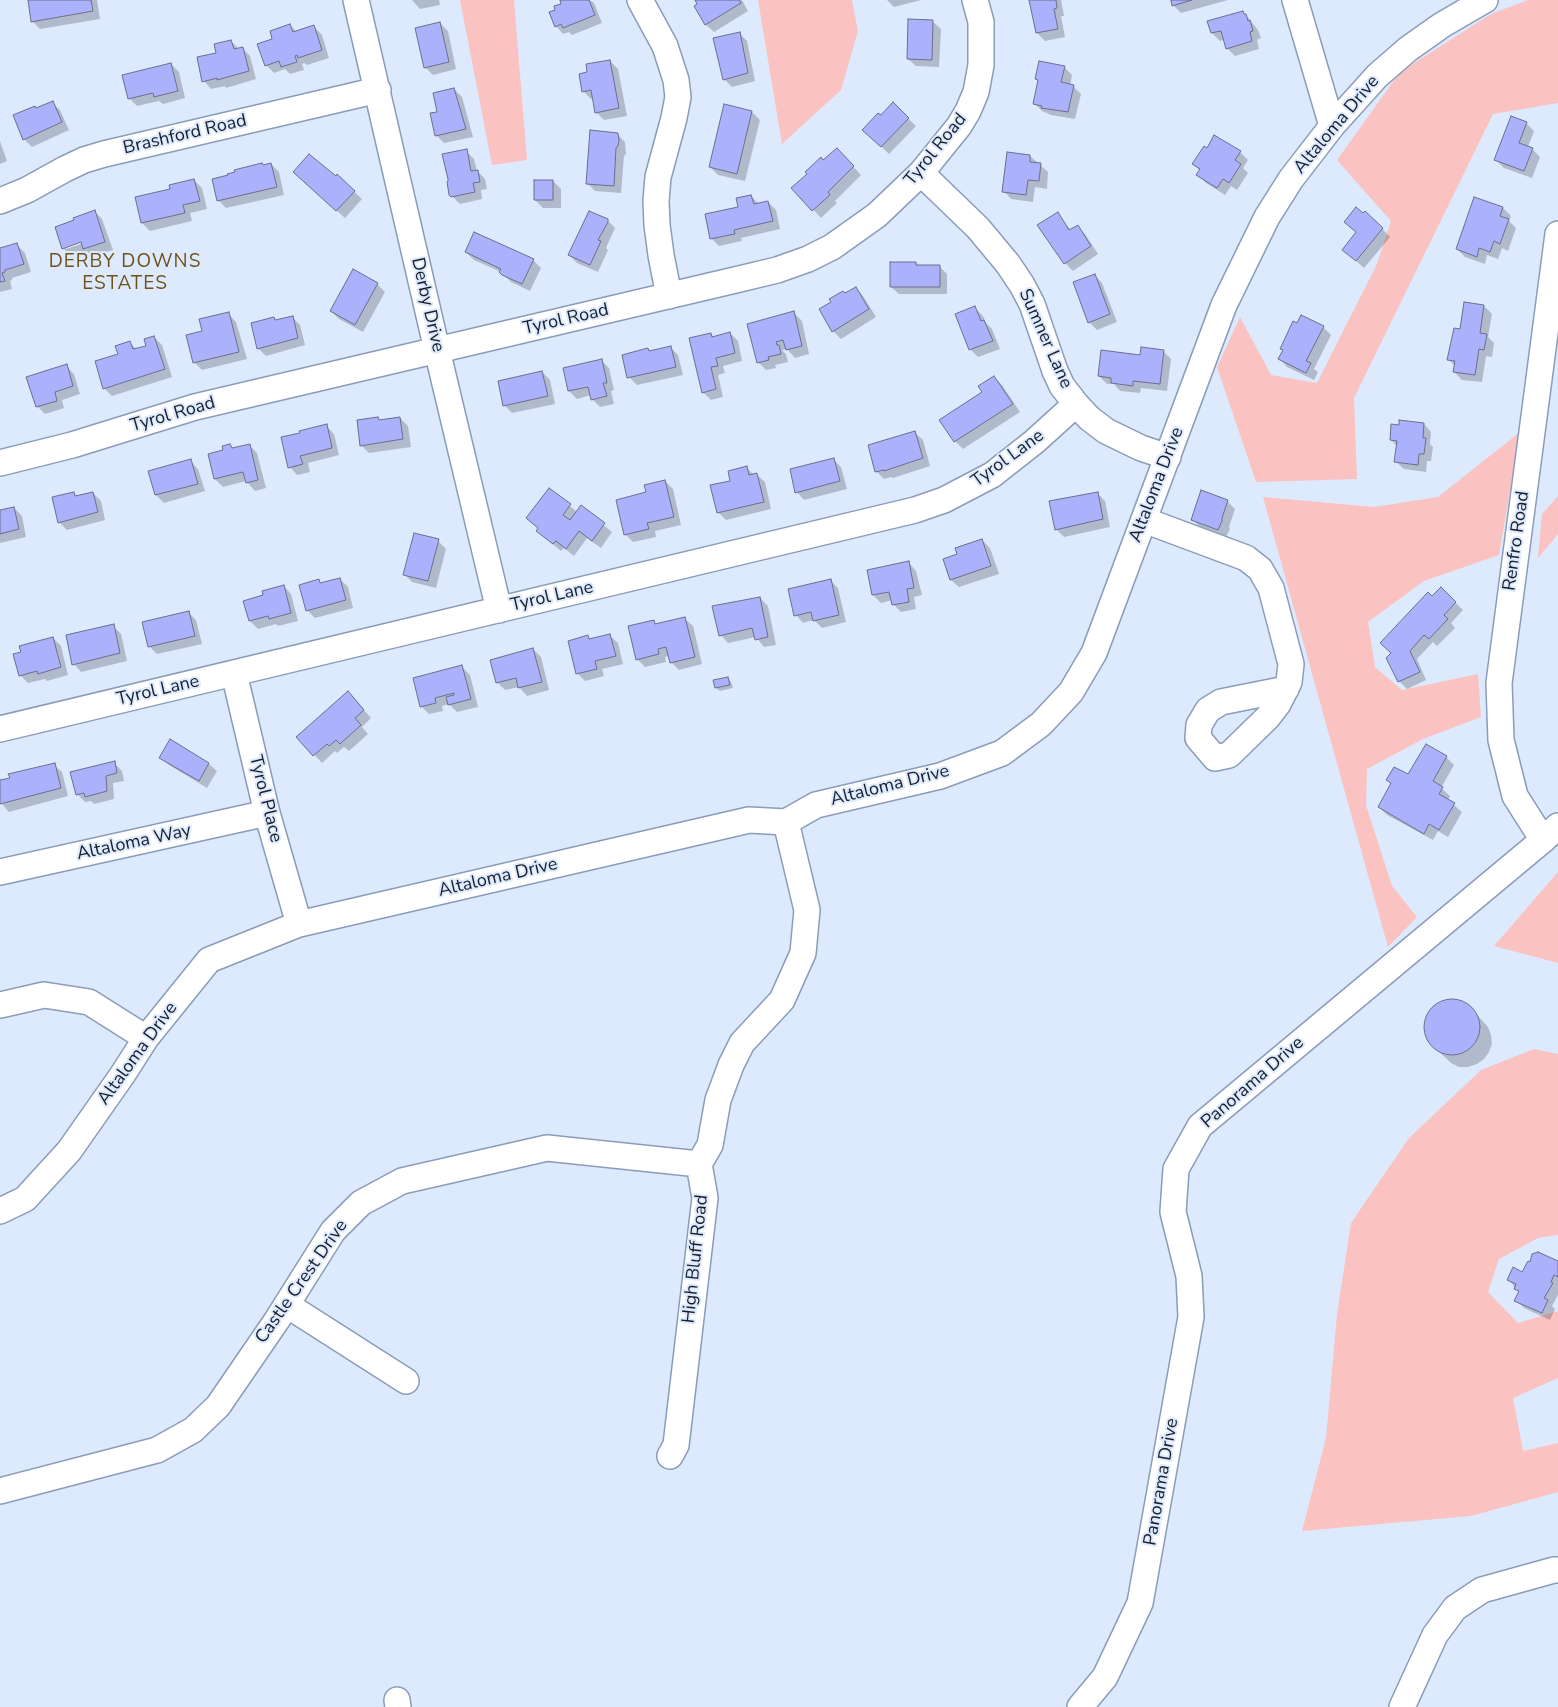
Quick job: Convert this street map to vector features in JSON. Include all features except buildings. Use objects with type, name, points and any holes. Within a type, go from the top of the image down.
[{"type":"street","name":"Derby Drive","points":[[356,0],[499,610]]},
{"type":"street","points":[[640,0],[672,62],[678,97],[658,177],[656,201],[661,256],[669,296]]},
{"type":"street","name":"Tyrol Road","points":[[0,462],[72,445],[195,407],[777,270],[832,248],[878,215],[921,173],[959,126],[976,92],[981,65],[980,22],[975,0]]},
{"type":"street","points":[[1296,0],[1332,126]]},
{"type":"street","name":"Altaloma Drive","points":[[0,1211],[25,1199],[69,1151],[146,1038],[209,960],[300,924],[749,820],[786,822],[816,805],[940,776],[1002,753],[1041,724],[1071,692],[1094,653],[1224,305],[1238,273],[1268,217],[1292,179],[1332,126],[1377,76],[1408,49],[1442,25],[1485,0]]},
{"type":"street","name":"Brashford Road","points":[[0,201],[27,190],[65,169],[104,154],[378,90]]},
{"type":"street","name":"Sumner Lane","points":[[921,173],[988,240],[1022,285],[1032,304],[1055,371],[1062,386],[1076,404],[1089,418],[1106,431],[1141,448],[1168,457]]},
{"type":"street","name":"Renfro Road","points":[[1551,833],[1515,796],[1501,740],[1499,684],[1558,234]]},
{"type":"street","name":"Tyrol Lane","points":[[0,729],[915,510],[944,500],[992,475],[1034,442],[1076,404]]},
{"type":"street","points":[[1144,520],[1246,558],[1260,569],[1271,588],[1291,664],[1289,682],[1286,689]]},
{"type":"street","name":"Tyrol Place","points":[[234,673],[267,813],[300,924]]},
{"type":"street","name":"Altaloma Way","points":[[0,872],[267,813]]},
{"type":"street","points":[[700,1164],[710,1145],[718,1100],[731,1065],[742,1043],[782,1000],[803,953],[807,910],[786,822]]},
{"type":"street","name":"Panorama Drive","points":[[1080,1707],[1105,1677],[1140,1604],[1191,1317],[1189,1276],[1174,1212],[1176,1169],[1200,1126],[1551,833]]},
{"type":"street","points":[[0,1005],[44,995],[89,1002],[146,1038]]},
{"type":"street","name":"Castle Crest Drive","points":[[0,1491],[157,1450],[192,1430],[218,1406],[287,1305],[333,1231],[361,1203],[402,1181],[547,1148],[700,1164]]},
{"type":"street","name":"High Bluff Road","points":[[670,1456],[676,1444],[705,1198],[700,1164]]},
{"type":"street","points":[[287,1305],[406,1381]]},
{"type":"street","points":[[1402,1707],[1435,1635],[1455,1608],[1482,1590],[1558,1570]]},
{"type":"shaded area","points":[[460,0],[514,0],[527,160],[492,165]]},
{"type":"shaded area","points":[[758,0],[852,0],[858,31],[841,90],[782,144]]},
{"type":"shaded area","points":[[1528,0],[1558,0],[1558,103],[1493,114],[1354,398],[1357,479],[1256,482],[1217,367],[1240,317],[1271,375],[1317,383],[1377,264],[1391,221],[1337,160],[1400,72],[1491,14]]},
{"type":"shaded area","points":[[1520,432],[1499,555],[1424,581],[1368,622],[1375,667],[1402,690],[1478,674],[1481,717],[1423,739],[1367,769],[1366,805],[1392,886],[1417,917],[1388,947],[1263,497],[1374,507],[1438,497]]},
{"type":"shaded area","points":[[1558,496],[1558,534],[1538,558],[1542,514]]},
{"type":"shaded area","points":[[1558,872],[1558,963],[1494,946]]},
{"type":"shaded area","points":[[1534,1049],[1558,1054],[1558,1235],[1538,1238],[1499,1259],[1488,1292],[1518,1323],[1558,1311],[1558,1378],[1513,1398],[1523,1451],[1558,1443],[1558,1492],[1471,1516],[1302,1531],[1326,1438],[1337,1314],[1351,1223],[1409,1138],[1481,1070]]},
{"type":"district","name":"DERBY DOWNS ESTATES","points":[[125,273]]}]
